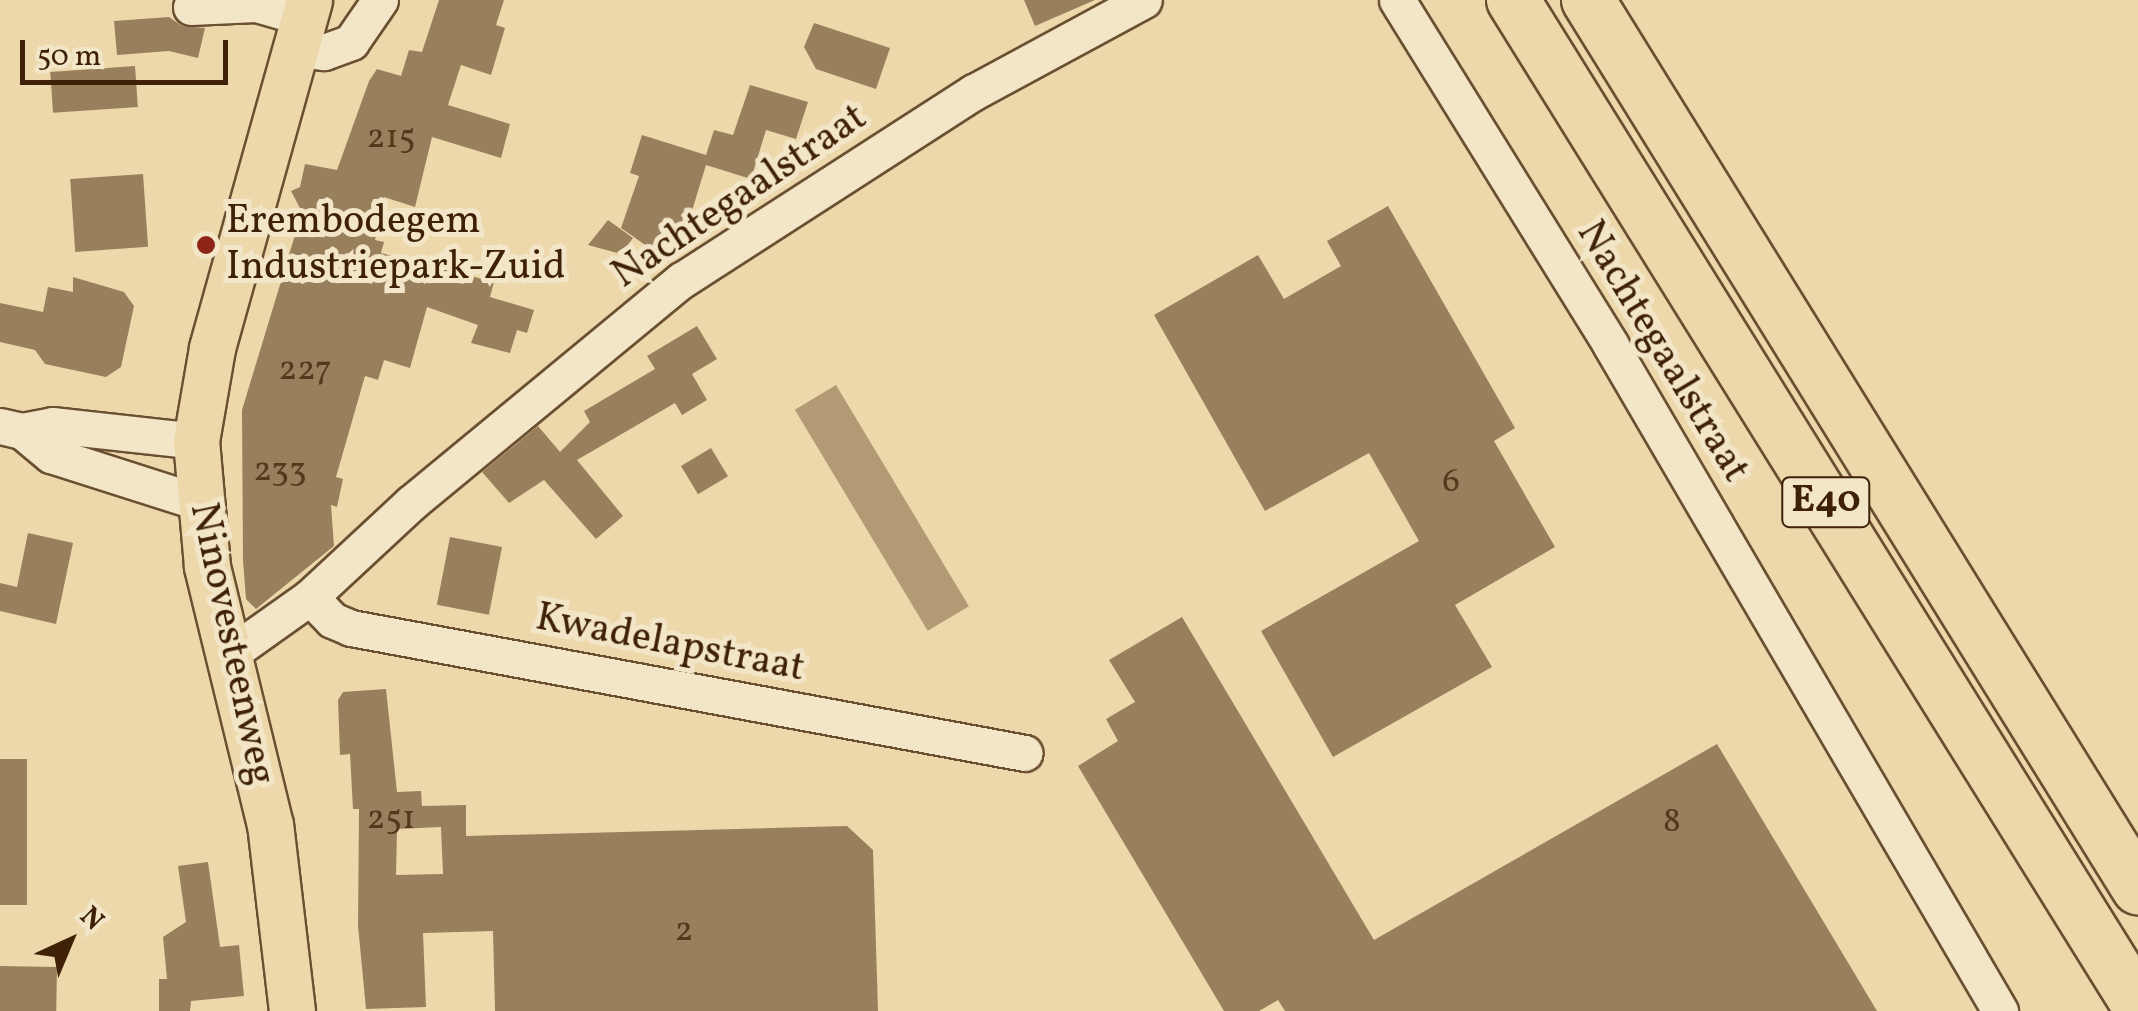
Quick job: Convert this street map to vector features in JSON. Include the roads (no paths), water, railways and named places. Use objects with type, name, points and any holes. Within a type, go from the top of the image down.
[{"type":"highway","name":"E40","points":[[1513,0],[2138,1005]]},
{"type":"highway","name":"E40","points":[[1588,0],[2138,888]]},
{"type":"main road","name":"Ninovesteenweg","points":[[292,1011],[270,825],[227,656],[198,502],[196,441],[212,348],[302,22]]},
{"type":"street","points":[[190,7],[256,4],[302,22],[324,52],[352,42],[380,0]]},
{"type":"street","name":"Nachtegaalstraat","points":[[227,656],[310,597],[412,503],[682,280],[974,92],[1144,0]]},
{"type":"street","name":"Nachtegaalstraat","points":[[1398,0],[1610,344],[2000,1011]]},
{"type":"street","points":[[11,429],[52,424],[196,441]]},
{"type":"street","points":[[11,429],[50,454],[198,502]]},
{"type":"street","name":"Kwadelapstraat","points":[[310,597],[332,620],[350,628],[1024,753]]},
{"type":"place","name":"Erembodegem Industriepark-Zuid","points":[[206,245]]}]
